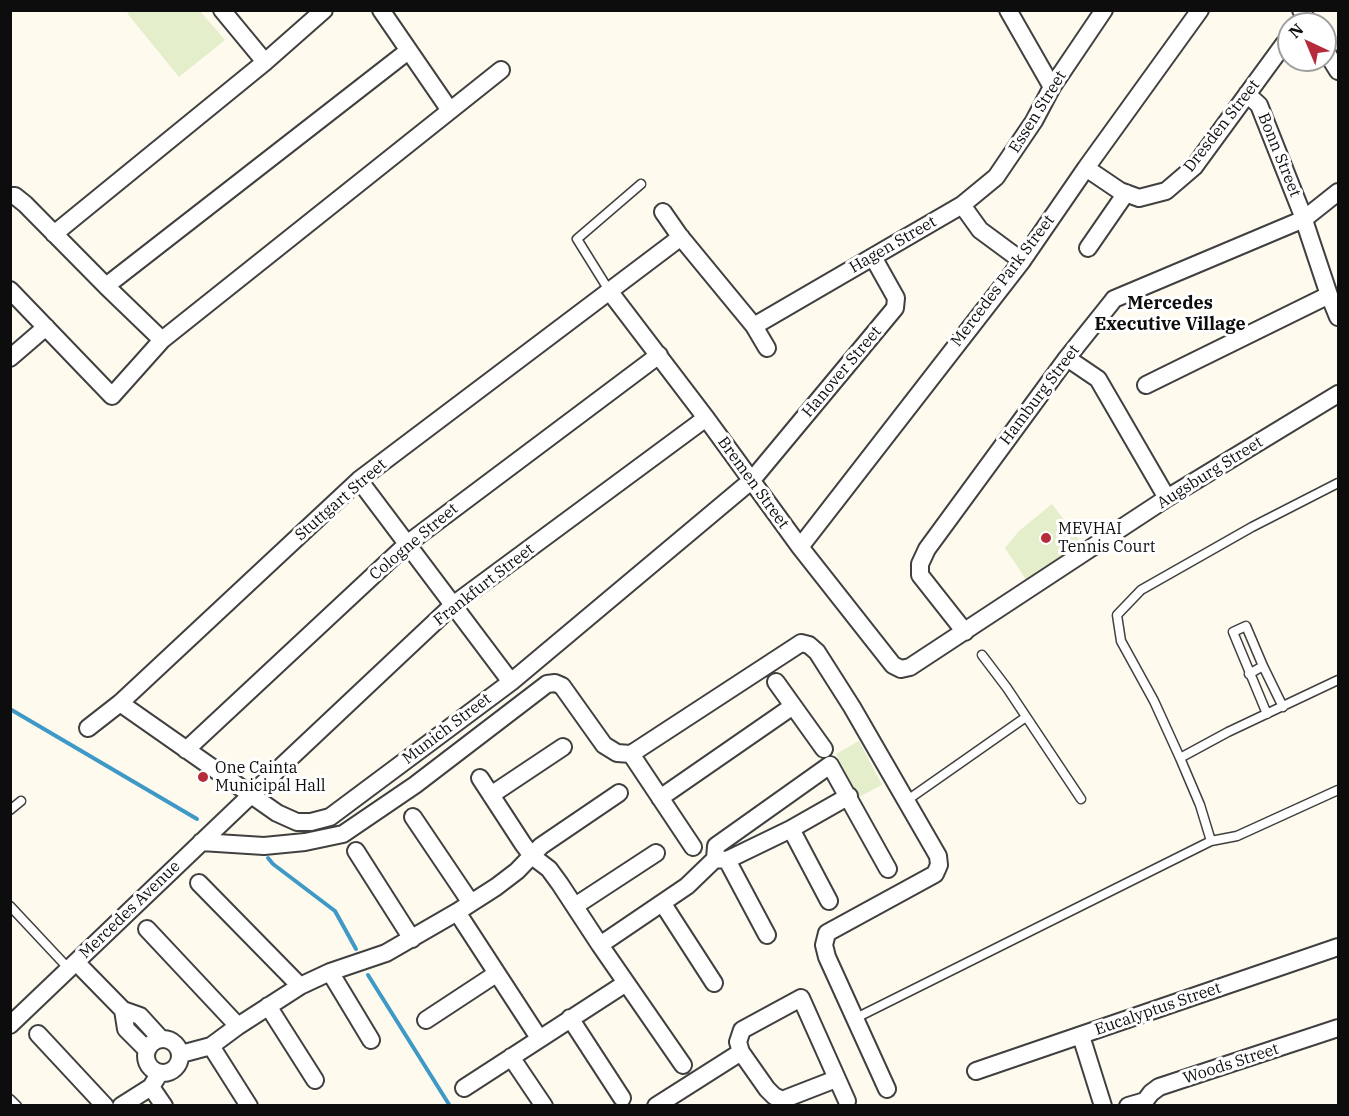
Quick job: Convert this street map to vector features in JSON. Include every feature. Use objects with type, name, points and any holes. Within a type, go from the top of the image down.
[{"type":"street","points":[[222,10],[265,62]]},
{"type":"street","points":[[381,10],[449,110]]},
{"type":"street","points":[[1008,10],[1052,87]]},
{"type":"street","name":"Essen Street","points":[[962,205],[996,177],[1034,121],[1052,87],[1104,10]]},
{"type":"street","name":"Mercedes Park Street","points":[[800,547],[1022,261],[1200,10]]},
{"type":"street","points":[[54,234],[265,62],[316,13]]},
{"type":"street","points":[[106,286],[408,51]]},
{"type":"street","name":"Dresden Street","points":[[1126,193],[1139,198],[1166,191],[1194,167],[1277,53]]},
{"type":"street","points":[[10,290],[112,396],[162,340],[501,70]]},
{"type":"street","name":"Bonn Street","points":[[1247,94],[1259,105],[1304,219],[1338,317]]},
{"type":"street","points":[[1086,168],[1126,193],[1088,248]]},
{"type":"street","name":"Hamburg Street","points":[[965,632],[920,575],[920,564],[927,549],[1067,357],[1114,299],[1304,219],[1338,192]]},
{"type":"street","points":[[10,196],[15,196],[25,204],[162,340]]},
{"type":"street","points":[[962,205],[980,230],[1022,261]]},
{"type":"street","name":"Hagen Street","points":[[754,326],[962,205]]},
{"type":"street","points":[[663,212],[754,326],[767,348]]},
{"type":"street","points":[[610,292],[681,237]]},
{"type":"street","name":"Hanover Street","points":[[752,480],[895,308],[896,298],[873,257]]},
{"type":"street","name":"Bremen Street","points":[[610,292],[800,547],[893,665],[901,669]]},
{"type":"street","name":"Stuttgart Street","points":[[88,728],[120,703],[359,480],[610,292]]},
{"type":"street","points":[[1146,385],[1329,295]]},
{"type":"street","points":[[10,358],[46,327]]},
{"type":"street","name":"Cologne Street","points":[[186,750],[407,544],[658,355]]},
{"type":"street","points":[[1067,357],[1098,379],[1167,498]]},
{"type":"street","name":"Augsburg Street","points":[[901,669],[910,667],[1167,498],[1338,394]]},
{"type":"street","name":"Frankfurt Street","points":[[250,795],[453,606],[706,418]]},
{"type":"street","points":[[359,480],[511,682]]},
{"type":"street","name":"Munich Street","points":[[120,703],[277,813],[297,822],[311,822],[330,817],[511,682],[752,480]]},
{"type":"street","points":[[201,842],[264,846],[305,842],[343,834],[415,785],[547,684],[555,683],[562,686],[604,745],[617,753],[631,754],[801,643],[809,645],[817,652],[938,856],[939,865],[935,874],[827,933],[824,945],[827,957],[887,1089]]},
{"type":"street","points":[[776,682],[824,749]]},
{"type":"street","points":[[660,798],[793,706]]},
{"type":"street","points":[[491,795],[563,747]]},
{"type":"street","points":[[631,754],[693,847]]},
{"type":"street","points":[[767,935],[721,860],[717,846],[830,765],[888,869]]},
{"type":"street","points":[[480,778],[532,856],[549,869],[683,1065]]},
{"type":"street","points":[[181,1054],[211,1046],[300,986],[330,972],[386,953],[412,939],[464,908],[510,876],[541,846],[619,793]]},
{"type":"street","name":"Mercedes Avenue","points":[[10,1026],[250,795]]},
{"type":"street","points":[[600,945],[663,904],[721,860],[791,829],[849,796]]},
{"type":"street","points":[[413,817],[464,908],[496,974],[539,1038]]},
{"type":"street","points":[[791,829],[829,901]]},
{"type":"street","points":[[356,851],[412,939]]},
{"type":"street","points":[[575,906],[656,853]]},
{"type":"street","points":[[199,883],[300,986]]},
{"type":"street","points":[[663,904],[714,983]]},
{"type":"street","points":[[147,929],[238,1026]]},
{"type":"street","name":"Eucalyptus Street","points":[[976,1071],[1338,947]]},
{"type":"street","points":[[72,966],[123,1010],[140,1016],[161,1039]]},
{"type":"street","points":[[330,972],[371,1040]]},
{"type":"street","points":[[426,1020],[496,974]]},
{"type":"street","points":[[464,1088],[570,1017],[626,983]]},
{"type":"street","points":[[836,1079],[782,1100],[774,1096],[741,1052],[738,1042],[742,1030],[801,998],[847,1101]]},
{"type":"street","points":[[268,1006],[315,1080]]},
{"type":"street","points":[[123,1010],[126,1029],[147,1050]]},
{"type":"street","points":[[570,1017],[622,1098]]},
{"type":"street","name":"Woods Street","points":[[1128,1106],[1146,1103],[1151,1093],[1159,1087],[1338,1028]]},
{"type":"street","points":[[38,1034],[105,1106]]},
{"type":"street","points":[[1081,1036],[1103,1106]]},
{"type":"street","points":[[121,1106],[155,1080],[175,1070],[180,1063],[179,1047],[174,1042],[161,1039],[152,1042],[147,1050],[146,1060],[155,1080],[164,1106]]},
{"type":"street","points":[[211,1046],[249,1106]]},
{"type":"street","points":[[656,1106],[741,1052]]},
{"type":"street","points":[[511,1057],[544,1106]]},
{"type":"lane","points":[[610,292],[577,239],[641,184]]},
{"type":"lane","points":[[1211,841],[1200,805],[1180,758],[1154,701],[1121,641],[1117,615],[1142,590],[1252,527],[1338,483]]},
{"type":"lane","points":[[1267,714],[1233,632],[1246,626],[1282,707]]},
{"type":"lane","points":[[982,655],[1081,799]]},
{"type":"lane","points":[[1250,674],[1263,666]]},
{"type":"lane","points":[[1180,758],[1338,680]]},
{"type":"lane","points":[[906,801],[1026,717]]},
{"type":"lane","points":[[856,1018],[1211,841],[1237,836],[1338,790]]},
{"type":"lane","points":[[10,810],[21,801]]},
{"type":"lane","points":[[10,906],[72,966]]},
{"type":"lane","points":[[10,1099],[17,1106]]},
{"type":"green space","points":[[130,11],[200,11],[225,40],[179,77],[127,13]]},
{"type":"green space","name":"MEVHAI Tennis Court","points":[[1052,504],[1084,546],[1029,584],[1005,548],[1019,531]]},
{"type":"green space","points":[[859,741],[882,785],[859,797],[836,754]]},
{"type":"waterway","points":[[10,709],[197,819]]},
{"type":"waterway","points":[[268,858],[335,911],[356,949]]},
{"type":"waterway","points":[[368,975],[450,1106]]},
{"type":"place","name":"MEVHAI Tennis Court","points":[[1046,538]]},
{"type":"place","name":"One Cainta Municipal Hall","points":[[203,777]]},
{"type":"district","name":"Mercedes Executive Village","points":[[1170,314]]}]
